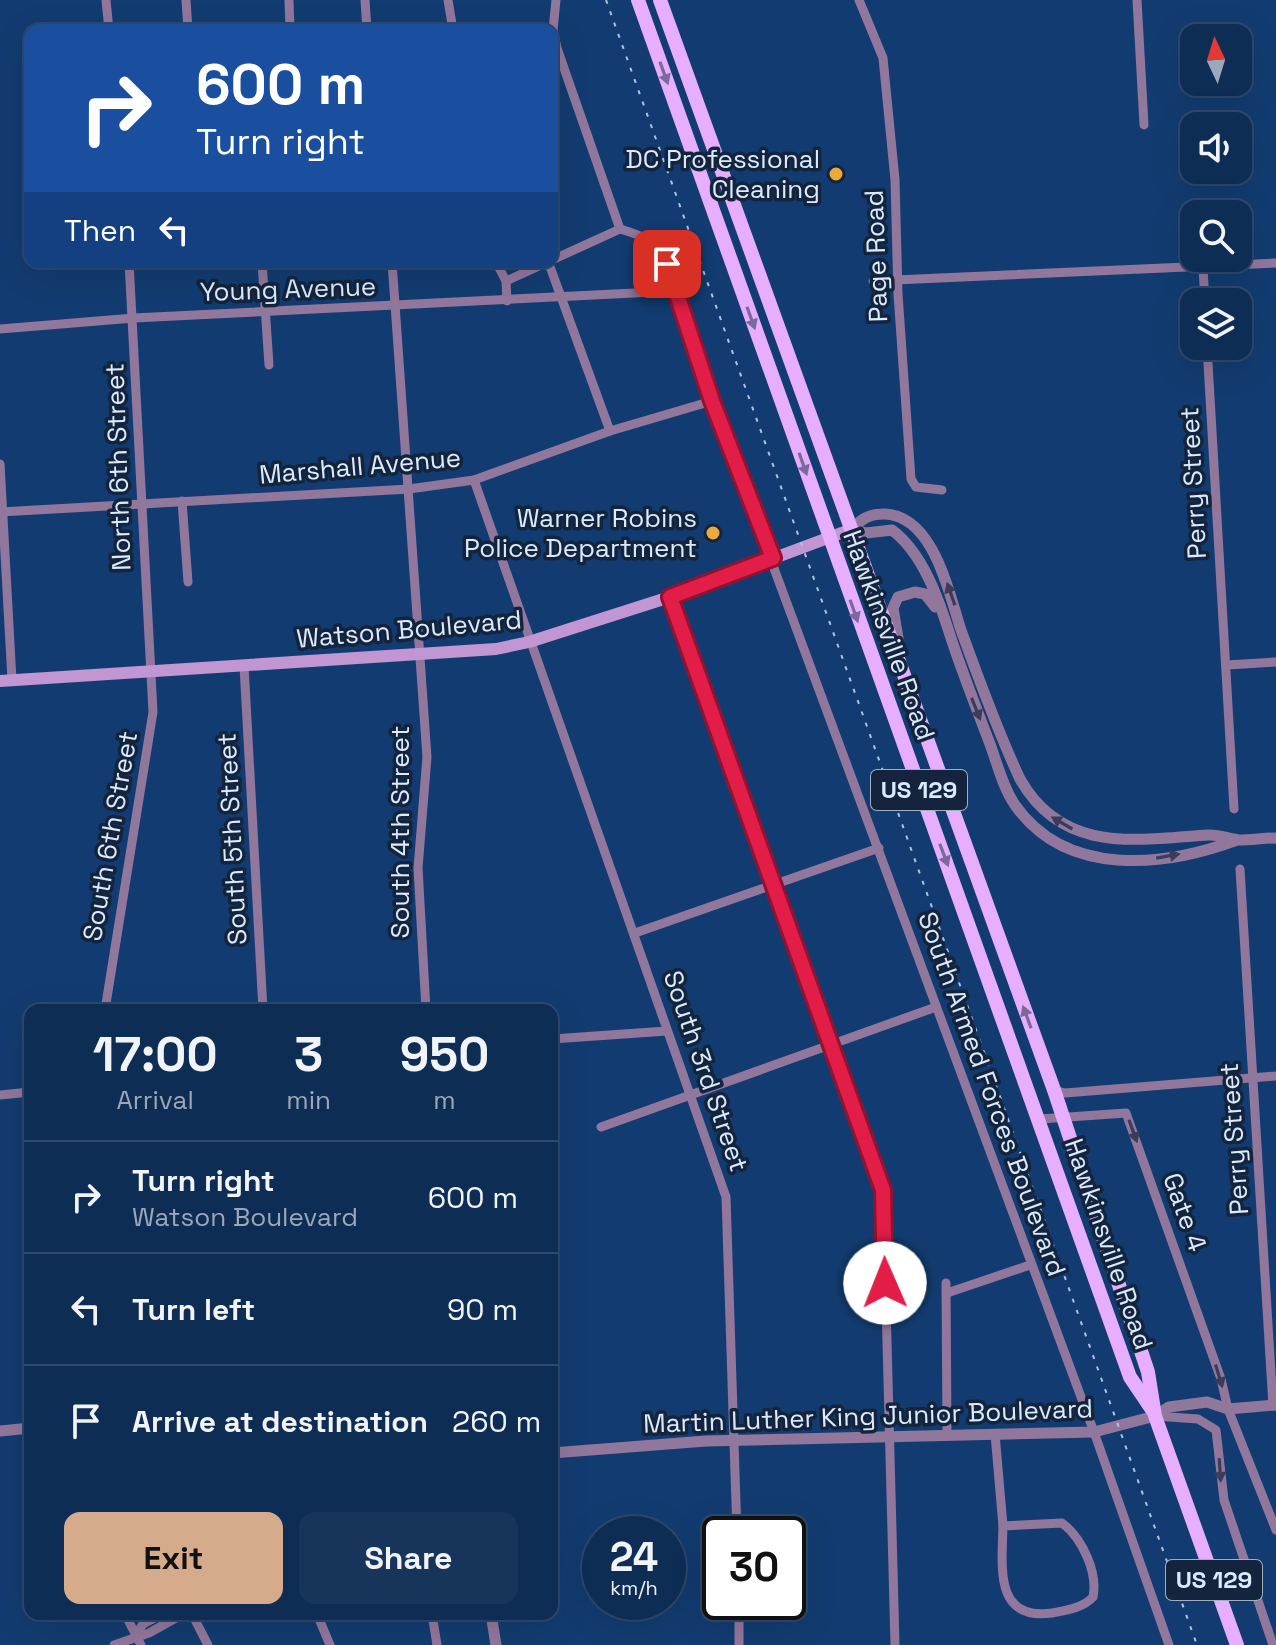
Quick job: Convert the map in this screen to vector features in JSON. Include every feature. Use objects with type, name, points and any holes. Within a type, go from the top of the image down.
[{"type":"main road","name":"Hawkinsville Road","points":[[638,0],[1130,1377],[1155,1416]]},
{"type":"main road","name":"Hawkinsville Road","points":[[660,0],[1054,1090],[1148,1372],[1155,1416],[1237,1645]]},
{"type":"main road","name":"Watson Boulevard","points":[[6,680],[496,649],[529,642],[670,597],[852,529]]},
{"type":"street","points":[[106,0],[108,24]]},
{"type":"street","points":[[186,0],[188,24]]},
{"type":"street","points":[[289,0],[290,24]]},
{"type":"street","points":[[365,0],[367,24]]},
{"type":"street","points":[[448,0],[452,24]]},
{"type":"street","points":[[554,24],[556,0]]},
{"type":"street","name":"Page Road","points":[[859,0],[883,58],[895,180],[911,479],[916,487],[942,490]]},
{"type":"street","points":[[1137,0],[1144,125]]},
{"type":"street","points":[[558,51],[620,229],[558,260]]},
{"type":"street","name":"South Armed Forces Boulevard","points":[[620,229],[651,240],[660,247],[712,401],[773,558],[1030,1265],[1094,1432],[1169,1645]]},
{"type":"street","points":[[1252,265],[1276,263]]},
{"type":"street","name":"North 6th Street","points":[[130,268],[149,670]]},
{"type":"street","points":[[263,268],[269,365]]},
{"type":"street","name":"South 4th Street","points":[[393,268],[427,757],[418,868],[426,1004]]},
{"type":"street","points":[[499,268],[506,281],[507,301]]},
{"type":"street","points":[[506,281],[539,268]]},
{"type":"street","points":[[550,268],[610,431]]},
{"type":"street","points":[[873,281],[1180,269]]},
{"type":"street","name":"Young Avenue","points":[[0,329],[134,318],[675,291]]},
{"type":"street","name":"Perry Street","points":[[1208,360],[1234,809]]},
{"type":"street","name":"Marshall Avenue","points":[[2,512],[409,489],[474,480],[610,431],[712,401]]},
{"type":"street","points":[[0,464],[6,680]]},
{"type":"street","name":"South 3rd Street","points":[[474,480],[726,1197],[736,1516]]},
{"type":"street","points":[[182,501],[188,582]]},
{"type":"street","name":"Watson Boulevard","points":[[1237,840],[1216,848],[1122,862],[1080,856],[1040,833],[1014,804],[929,581],[901,537],[892,530],[866,533],[852,529],[861,518],[889,514],[904,520],[921,534],[944,574],[1010,758],[1030,797],[1045,812],[1062,825],[1084,833],[1122,840],[1213,835],[1237,840],[1276,838]]},
{"type":"street","points":[[910,692],[894,616],[898,597],[915,592],[925,594],[950,635]]},
{"type":"street","points":[[670,597],[883,1190],[895,1645]]},
{"type":"street","points":[[1227,665],[1276,662]]},
{"type":"street","name":"South 5th Street","points":[[244,666],[263,1004]]},
{"type":"street","name":"South 6th Street","points":[[106,1004],[152,727],[149,670]]},
{"type":"street","points":[[635,933],[879,848]]},
{"type":"street","name":"Perry Street","points":[[1240,869],[1275,1406]]},
{"type":"street","points":[[601,1127],[936,1007]]},
{"type":"street","points":[[558,1039],[667,1031]]},
{"type":"street","points":[[1054,1090],[1065,1093],[1276,1076]]},
{"type":"street","points":[[0,1095],[24,1093]]},
{"type":"street","name":"Gate 4","points":[[1040,1119],[1126,1113],[1221,1379],[1228,1409]]},
{"type":"street","points":[[947,1434],[946,1288],[1030,1265]]},
{"type":"street","name":"Martin Luther King Junior Boulevard","points":[[558,1453],[732,1441],[1094,1432],[1155,1416],[1169,1407],[1207,1402],[1228,1409],[1275,1406]]},
{"type":"street","points":[[1228,1409],[1276,1530]]},
{"type":"street","points":[[1155,1416],[1198,1419],[1216,1430],[1224,1500],[1273,1645]]},
{"type":"street","points":[[0,1431],[24,1429]]},
{"type":"street","points":[[995,1434],[1004,1580],[1015,1607],[1026,1613],[1049,1613],[1081,1605],[1093,1597],[1096,1584],[1073,1531],[1062,1523],[1003,1526]]},
{"type":"street","points":[[128,1620],[141,1645]]},
{"type":"street","points":[[136,1635],[143,1624],[151,1620]]},
{"type":"street","points":[[114,1645],[149,1633],[172,1620]]},
{"type":"street","points":[[195,1620],[208,1645]]},
{"type":"street","points":[[320,1620],[330,1645]]},
{"type":"street","points":[[433,1620],[437,1645]]},
{"type":"street","points":[[492,1620],[496,1645]]},
{"type":"street","points":[[739,1620],[739,1645]]},
{"type":"railway","points":[[606,0],[1197,1645]]},
{"type":"place","name":"DC Professional Cleaning","points":[[836,174]]},
{"type":"place","name":"Warner Robins Police Department","points":[[713,533]]},
{"type":"route","points":[[667,264],[712,401],[773,558],[670,597],[883,1190],[885,1283]]}]
